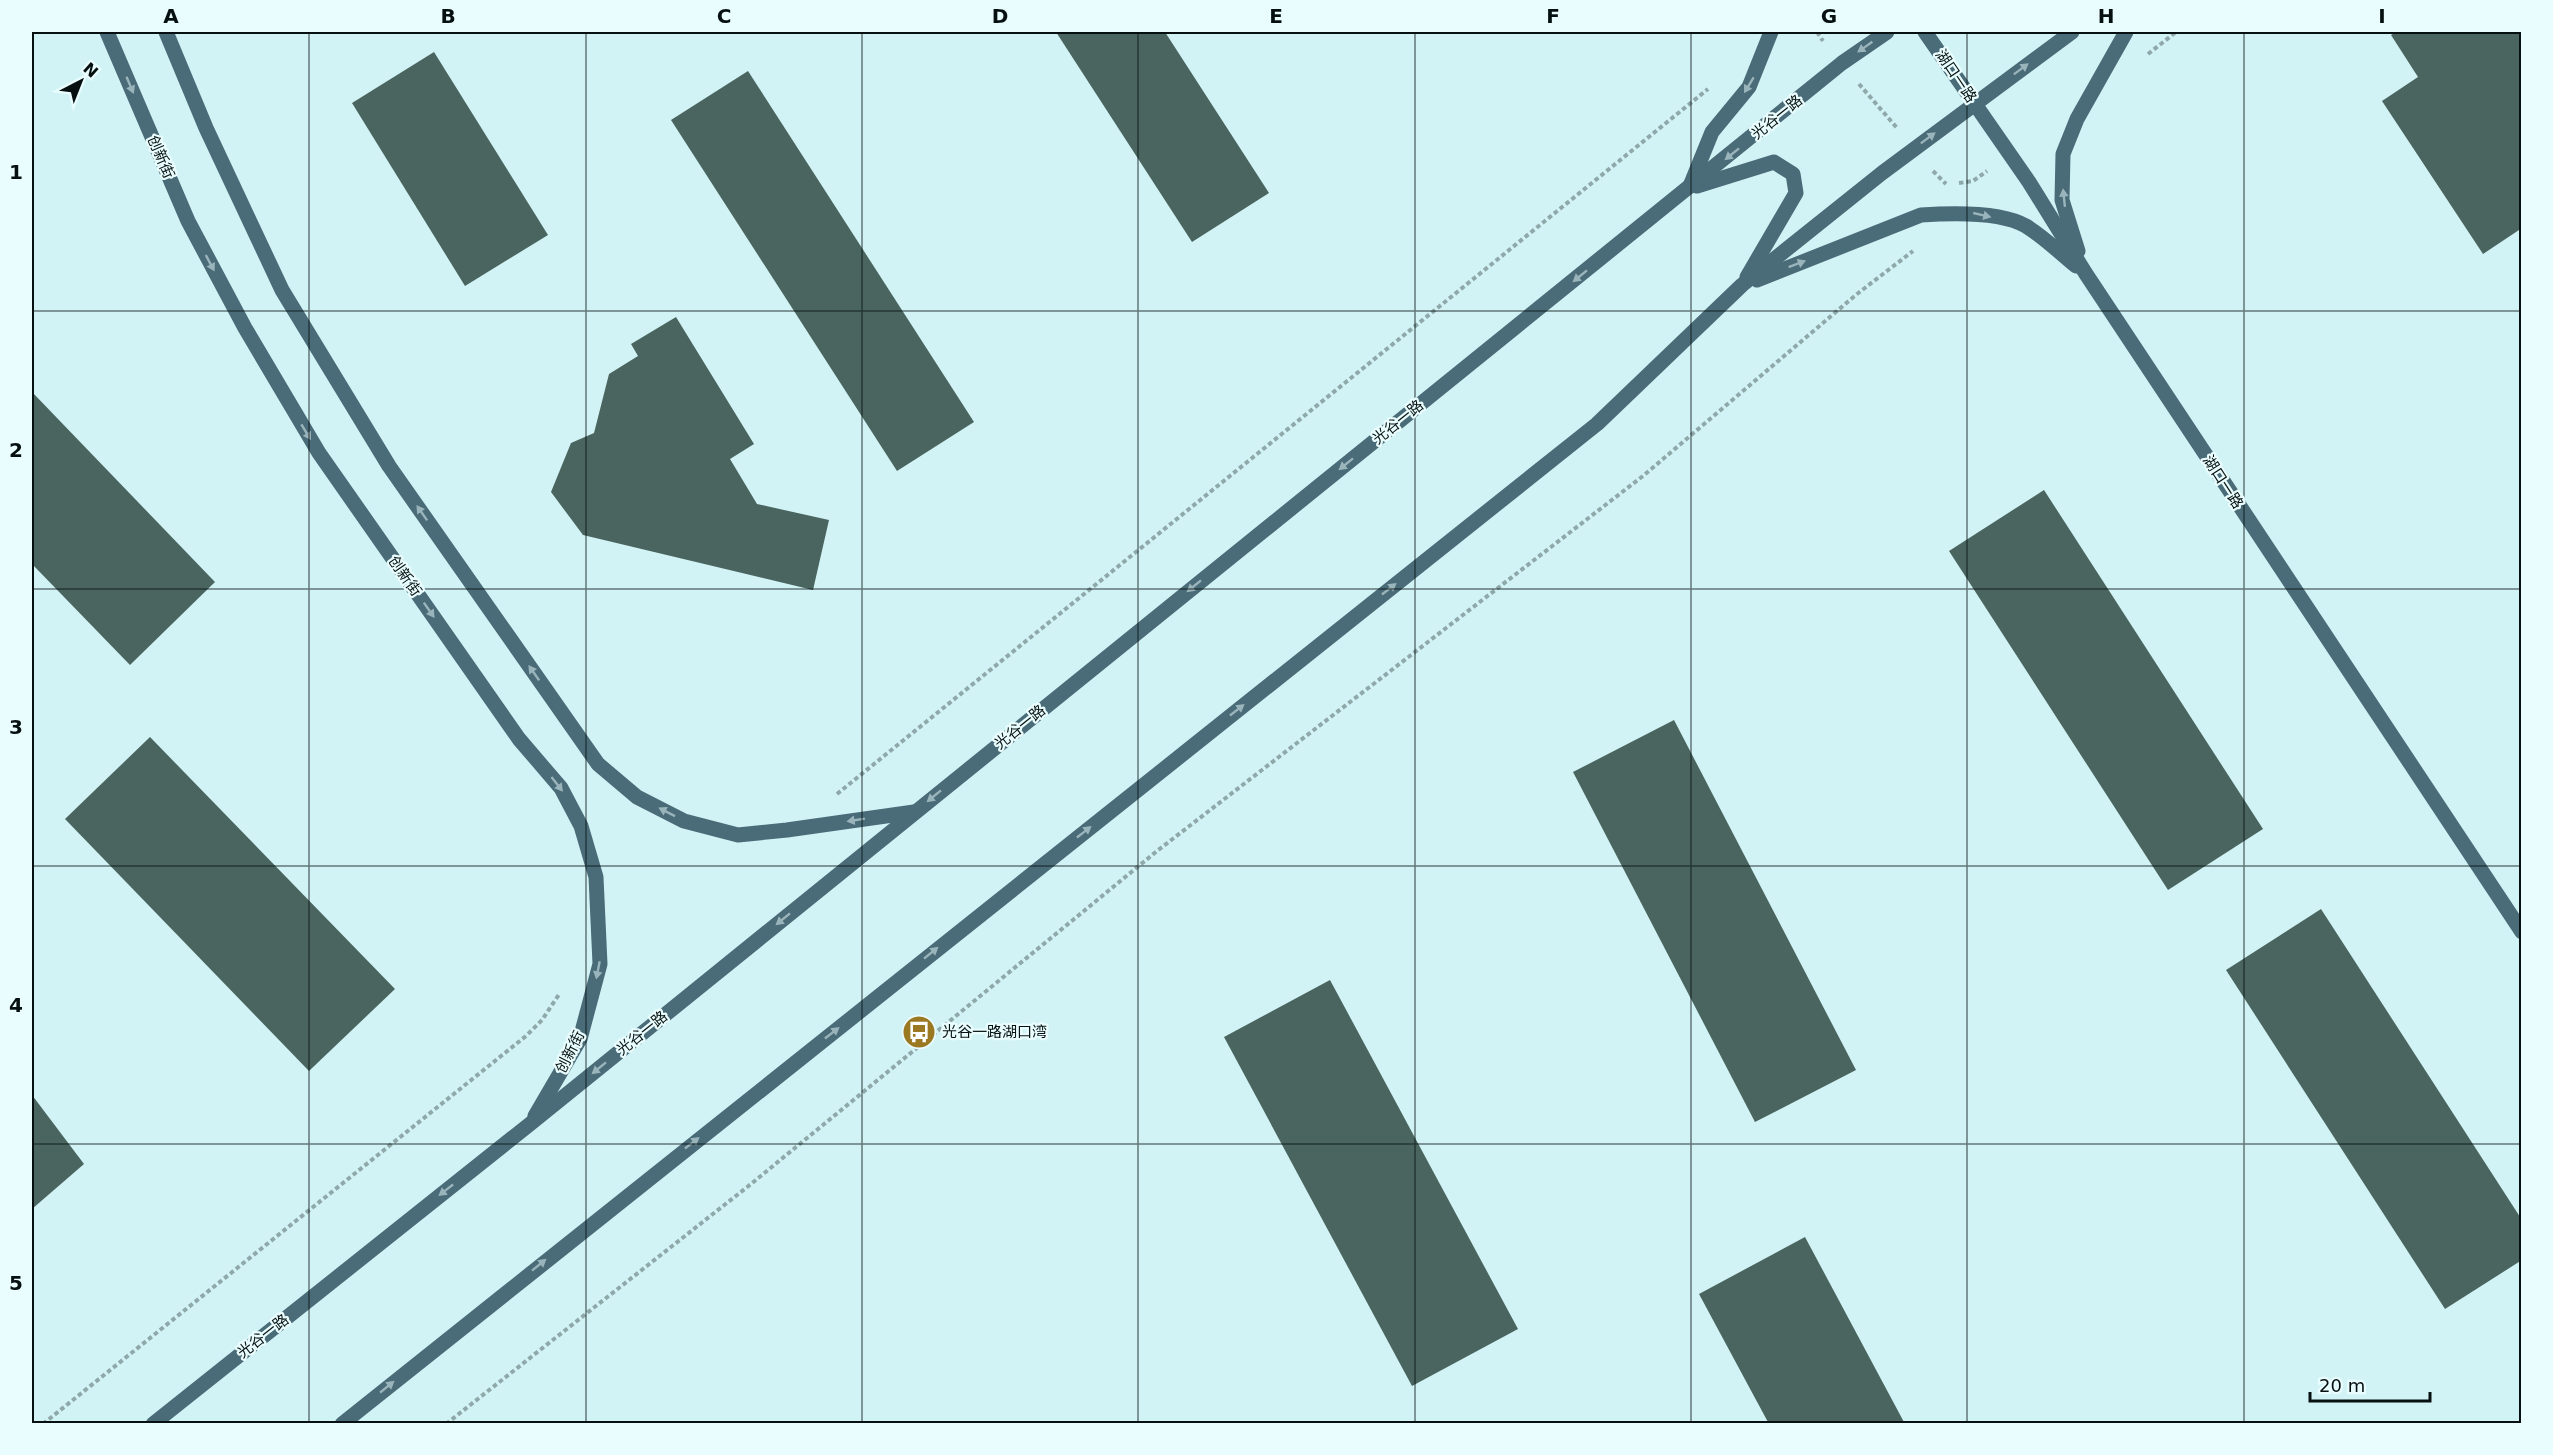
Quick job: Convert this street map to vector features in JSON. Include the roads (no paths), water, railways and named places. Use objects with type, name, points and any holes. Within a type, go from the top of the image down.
[{"type":"main road","name":"创新街","points":[[107,32],[188,221],[244,328],[319,453],[519,739],[561,788],[582,826],[596,877],[600,964],[580,1039],[530,1124]]},
{"type":"main road","points":[[166,32],[206,128],[282,290],[389,466],[598,764],[637,796],[675,816],[738,835],[787,831],[914,812]]},
{"type":"main road","points":[[1689,189],[1712,132],[1749,87],[1772,32]]},
{"type":"main road","name":"光谷一路","points":[[153,1424],[530,1124],[1842,63],[1887,32]]},
{"type":"main road","name":"湖口一路","points":[[1925,32],[2029,182],[2086,274],[2522,933]]},
{"type":"main road","points":[[342,1424],[1597,424],[1742,285],[1914,149],[2072,32]]},
{"type":"main road","points":[[2086,274],[2062,200],[2063,154],[2077,119],[2126,32]]},
{"type":"main road","points":[[1689,189],[1774,162],[1793,174],[1796,193],[1742,285]]},
{"type":"main road","points":[[1742,285],[1921,215],[1961,213],[1973,213],[2024,225],[2086,274]]},
{"type":"place","name":"光谷一路湖口湾","points":[[919,1032]]}]
